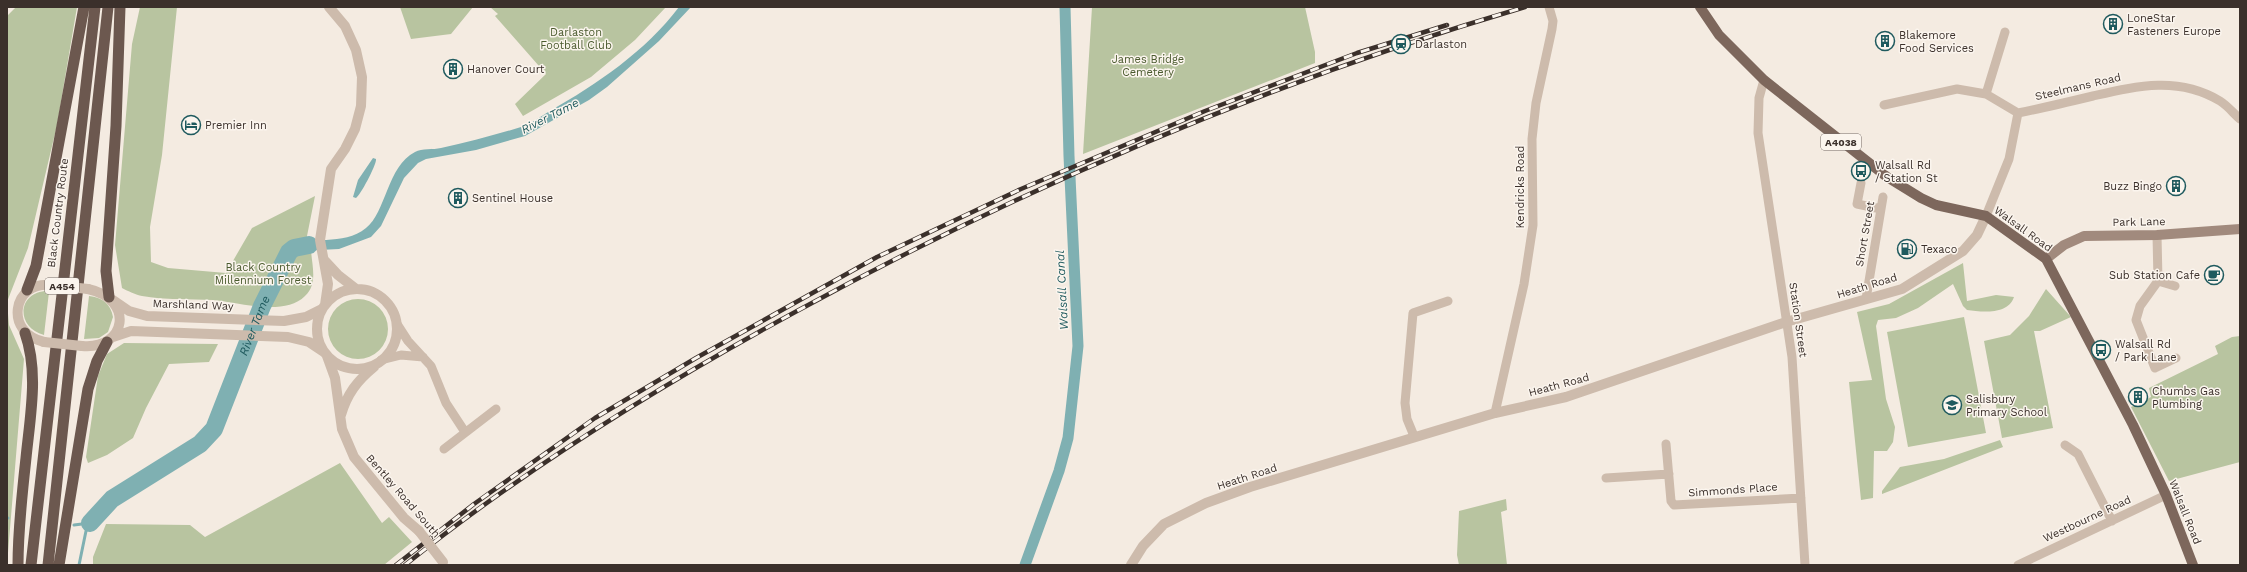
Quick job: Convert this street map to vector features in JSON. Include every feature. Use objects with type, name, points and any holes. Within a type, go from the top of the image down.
[{"type":"highway","points":[[27,290],[36,266],[84,7]]},
{"type":"highway","name":"Black Country Route","points":[[31,565],[94,7]]},
{"type":"highway","name":"A454","points":[[48,565],[108,7]]},
{"type":"highway","points":[[111,299],[106,271],[116,126],[120,7]]},
{"type":"highway","points":[[18,565],[18,529],[29,433],[32,378],[30,351],[25,333]]},
{"type":"highway","points":[[59,565],[88,389],[97,361],[110,339]]},
{"type":"main road","name":"Walsall Road","points":[[1700,7],[1719,35],[1764,80],[1861,158],[1904,189],[1936,205],[1986,216],[2046,259],[2133,425],[2166,495],[2193,565]]},
{"type":"main road","name":"Park Lane","points":[[2046,259],[2064,245],[2084,236],[2157,234],[2240,229]]},
{"type":"street","points":[[326,354],[317,332],[317,322],[324,307],[328,284],[324,259],[320,246],[321,234],[331,169],[345,149],[355,129],[362,106],[362,77],[356,50],[345,26],[329,7]]},
{"type":"street","name":"Kendricks Road","points":[[1495,413],[1524,284],[1533,225],[1532,138],[1536,103],[1552,29],[1550,10]]},
{"type":"street","points":[[1986,94],[2005,32]]},
{"type":"street","name":"Station Street","points":[[1764,80],[1759,98],[1758,133],[1792,357],[1805,565]]},
{"type":"street","name":"Steelmans Road","points":[[2018,113],[2124,88],[2154,84],[2188,87],[2214,98],[2233,110],[2240,119]]},
{"type":"street","points":[[1884,105],[1957,89],[1986,94],[2018,113],[2009,159],[1986,216]]},
{"type":"street","points":[[1861,183],[1857,204],[1881,208]]},
{"type":"street","name":"Short Street","points":[[1866,299],[1883,197]]},
{"type":"street","name":"Heath Road","points":[[1131,565],[1142,546],[1158,529],[1183,514],[1206,503],[1414,436],[1495,413],[1566,397],[1786,322],[1902,288],[1963,251],[1977,235],[1986,216]]},
{"type":"street","points":[[2157,234],[2158,281],[2140,306],[2136,320],[2156,368],[2176,358]]},
{"type":"street","points":[[324,259],[338,275],[356,289]]},
{"type":"street","points":[[2158,281],[2175,286]]},
{"type":"street","points":[[110,339],[119,327],[119,313],[111,299],[88,289],[37,285],[27,290],[20,303],[17,316],[25,333],[44,342],[95,347],[110,339],[131,331],[267,335],[299,339],[309,342],[336,363],[356,369],[365,368],[401,355],[423,357]]},
{"type":"street","points":[[324,307],[339,293],[356,289],[374,292],[382,298],[393,312],[396,324],[395,341],[391,349],[381,361],[356,384],[344,404],[340,418]]},
{"type":"street","name":"Marshland Way","points":[[111,299],[129,311],[147,316],[274,320],[299,319],[324,307]]},
{"type":"street","points":[[1414,436],[1407,419],[1405,403],[1413,313],[1448,301]]},
{"type":"street","points":[[396,324],[408,341],[431,366],[446,403],[465,432]]},
{"type":"street","name":"Bentley Road South","points":[[326,354],[335,378],[340,418],[345,438],[354,456],[404,518],[419,531],[444,563]]},
{"type":"street","points":[[444,449],[496,409]]},
{"type":"street","name":"Simmonds Place","points":[[1666,444],[1671,501],[1674,505],[1801,498]]},
{"type":"street","points":[[2066,445],[2078,454],[2112,521]]},
{"type":"street","points":[[1606,478],[1669,474]]},
{"type":"street","name":"Westbourne Road","points":[[2018,565],[2166,495]]},
{"type":"green space","points":[[16,7],[77,7],[57,125],[28,248],[7,302],[7,16]]},
{"type":"green space","name":"Black Country Millennium Forest","points":[[140,7],[177,7],[162,155],[150,227],[151,262],[168,268],[226,273],[252,228],[315,196],[306,241],[295,243],[298,251],[311,250],[313,268],[312,286],[305,296],[296,302],[285,306],[260,307],[213,300],[168,299],[142,296],[122,288],[115,245],[132,44]]},
{"type":"green space","points":[[400,7],[473,7],[451,34],[411,39]]},
{"type":"green space","name":"Darlaston Football Club","points":[[490,7],[666,7],[635,40],[591,77],[523,116],[515,104],[546,74],[495,16],[498,14]]},
{"type":"green space","name":"James Bridge Cemetery","points":[[1092,7],[1305,7],[1315,52],[1315,63],[1083,154]]},
{"type":"green space","points":[[1963,263],[1967,301],[1996,295],[2014,297],[2011,303],[2000,310],[1987,312],[1967,310],[1963,306],[1953,284],[1918,308],[1896,318],[1878,320],[1876,326],[1886,399],[1895,427],[1893,442],[1887,451],[1874,451],[1873,498],[1861,500],[1849,382],[1872,380],[1857,312],[1889,304]]},
{"type":"green space","points":[[2046,289],[2071,317],[2040,331],[2034,331],[2053,428],[2002,438],[1984,341],[2010,335],[2029,316]]},
{"type":"green space","points":[[49,291],[44,335],[34,331],[28,325],[24,317],[24,310],[26,302],[31,296],[39,292]]},
{"type":"green space","points":[[89,296],[98,298],[105,302],[110,308],[113,317],[108,332],[99,338],[84,339]]},
{"type":"green space","points":[[352,299],[364,299],[380,307],[386,317],[388,329],[386,341],[380,351],[364,359],[352,359],[336,351],[328,335],[328,323],[336,307]]},
{"type":"green space","points":[[7,302],[9,325],[24,359],[7,565]]},
{"type":"green space","points":[[1964,317],[1986,433],[1908,447],[1887,332]]},
{"type":"green space","points":[[2240,336],[2240,462],[2169,481],[2131,407],[2151,397],[2149,388],[2218,354],[2215,346],[2232,337]]},
{"type":"green space","points":[[124,343],[218,344],[209,362],[169,364],[146,408],[133,438],[107,455],[88,463],[86,457],[98,376],[107,354]]},
{"type":"green space","points":[[2000,440],[2003,447],[1882,494],[1882,491],[1900,467],[1944,459]]},
{"type":"green space","points":[[340,463],[382,523],[389,517],[412,542],[384,565],[93,565],[93,557],[106,524],[190,525],[205,537]]},
{"type":"green space","points":[[1506,499],[1507,510],[1501,512],[1507,565],[1459,565],[1457,555],[1459,511]]},
{"type":"water","points":[[679,7],[691,7],[659,41],[607,87],[589,100],[525,136],[476,150],[426,159],[418,163],[404,178],[381,226],[371,237],[339,249],[299,251],[292,257],[285,249],[305,242],[337,239],[357,234],[373,221],[398,168],[415,152],[441,148],[525,126],[585,90],[620,65],[652,38]]},
{"type":"water","points":[[373,158],[376,159],[376,162],[368,180],[358,196],[356,198],[353,197],[358,180]]},
{"type":"waterway","name":"Walsall Canal","points":[[1025,565],[1059,471],[1068,438],[1078,346],[1069,156],[1065,7]]},
{"type":"waterway","name":"River Tame","points":[[90,523],[112,499],[200,444],[214,429],[262,306],[289,252],[294,248],[309,245]]},
{"type":"waterway","name":"River Tame","points":[[74,525],[90,523]]},
{"type":"waterway","points":[[79,565],[86,531],[90,523]]},
{"type":"railway","points":[[405,565],[499,494],[547,461],[645,398],[746,339],[884,265],[1062,179],[1245,102],[1337,68],[1431,36],[1525,7]]},
{"type":"railway","points":[[396,565],[474,504],[595,418],[696,358],[877,257],[1021,189],[1205,111],[1357,53],[1447,25]]},
{"type":"place","name":"LoneStar Fasteners Europe","points":[[2113,24]]},
{"type":"place","name":"Blakemore Food Services","points":[[1885,41]]},
{"type":"place","name":"Darlaston","points":[[1401,44]]},
{"type":"place","name":"Hanover Court","points":[[453,69]]},
{"type":"place","name":"Premier Inn","points":[[191,125]]},
{"type":"place","name":"Walsall Rd / Station St","points":[[1861,171]]},
{"type":"place","name":"Buzz Bingo","points":[[2176,186]]},
{"type":"place","name":"Sentinel House","points":[[458,198]]},
{"type":"place","name":"Texaco","points":[[1907,249]]},
{"type":"place","name":"Sub Station Cafe","points":[[2214,275]]},
{"type":"place","name":"Walsall Rd / Park Lane","points":[[2101,350]]},
{"type":"place","name":"Chumbs Gas Plumbing","points":[[2138,397]]},
{"type":"place","name":"Salisbury Primary School","points":[[1952,405]]}]
